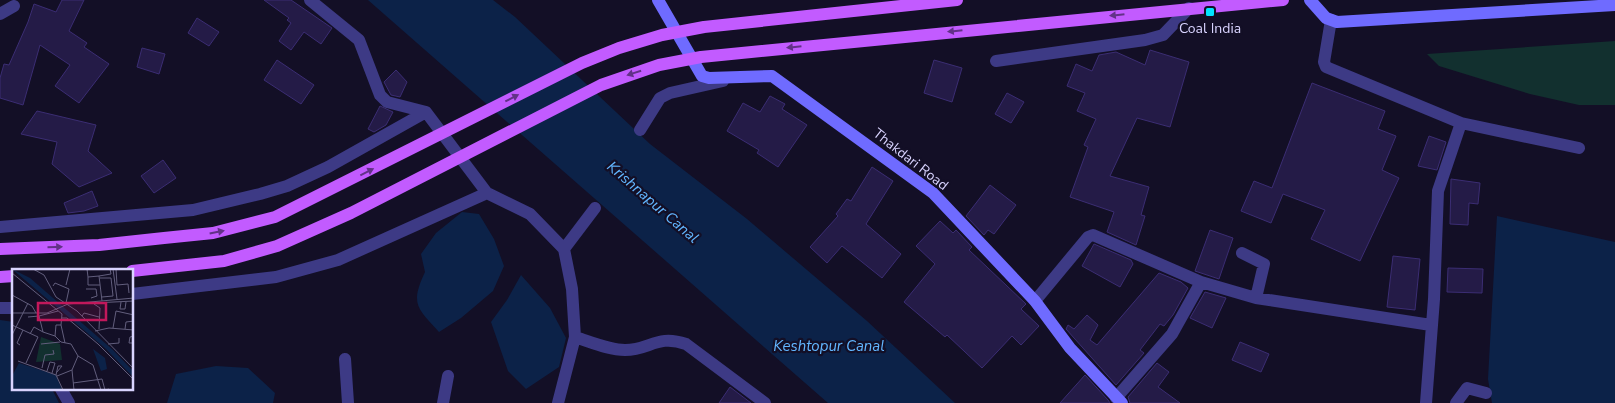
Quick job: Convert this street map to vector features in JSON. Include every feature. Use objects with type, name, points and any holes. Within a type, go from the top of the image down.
[{"type":"main road","points":[[3,249],[99,245],[213,233],[275,217],[582,63],[619,48],[662,35],[704,27],[957,0]]},
{"type":"main road","points":[[134,271],[224,261],[277,246],[352,212],[601,85],[659,65],[701,57],[1283,0]]},
{"type":"street","points":[[310,0],[359,40],[380,95],[387,102],[426,112],[487,193],[530,214],[564,249],[572,289],[575,337],[558,403]]},
{"type":"street","name":"Thakdari Road","points":[[658,0],[702,76],[709,78],[766,75],[780,80],[933,193],[1035,301],[1070,348],[1119,400]]},
{"type":"street","points":[[1310,0],[1331,20],[1361,21],[1615,5]]},
{"type":"street","points":[[0,14],[14,6]]},
{"type":"street","points":[[996,60],[1145,40],[1163,35],[1189,8]]},
{"type":"street","points":[[1331,20],[1324,62],[1326,67],[1460,123],[1579,148]]},
{"type":"street","points":[[640,130],[660,98],[670,93],[740,77]]},
{"type":"street","points":[[0,227],[193,210],[260,194],[287,186],[328,167],[426,112]]},
{"type":"street","points":[[1426,403],[1434,299],[1438,191],[1460,123]]},
{"type":"street","points":[[134,294],[276,277],[338,260],[487,193]]},
{"type":"street","points":[[564,249],[595,208]]},
{"type":"street","points":[[1035,301],[1088,238],[1093,235],[1201,282],[1256,298],[1431,325]]},
{"type":"street","points":[[1242,253],[1264,264],[1256,298]]},
{"type":"street","points":[[1119,400],[1172,334],[1201,282]]},
{"type":"street","points":[[575,337],[626,350],[659,341],[673,340],[686,344],[765,403]]},
{"type":"street","points":[[345,360],[348,403]]},
{"type":"street","points":[[443,403],[448,376]]},
{"type":"street","points":[[1456,403],[1467,388],[1486,393]]},
{"type":"street","points":[[62,390],[69,403]]},
{"type":"green space","points":[[1615,41],[1615,105],[1579,105],[1530,94],[1439,66],[1427,54]]},
{"type":"water","name":"Keshtopur Canal","points":[[368,0],[493,0],[515,17],[650,144],[747,219],[867,321],[955,403],[828,403]]},
{"type":"water","points":[[462,212],[479,214],[494,239],[504,266],[493,291],[461,318],[439,332],[425,317],[418,305],[418,292],[425,272],[421,254],[436,233]]},
{"type":"water","points":[[1497,216],[1615,242],[1615,403],[1492,403],[1488,379]]},
{"type":"water","points":[[521,275],[550,308],[566,338],[559,367],[526,389],[508,371],[491,322],[507,300]]},
{"type":"water","points":[[0,320],[12,322],[12,390],[52,390],[59,403],[0,403]]},
{"type":"water","points":[[216,366],[248,368],[275,393],[273,403],[167,403],[176,374]]},
{"type":"building","points":[[62,0],[84,0],[69,31],[87,43],[84,47],[109,64],[79,103],[55,86],[70,65],[40,45],[23,105],[0,98],[0,78],[4,64],[9,65],[34,4],[56,12]]},
{"type":"building","points":[[264,0],[291,0],[332,28],[321,44],[304,32],[291,50],[279,41],[291,23],[287,20],[289,18]]},
{"type":"building","points":[[197,18],[219,32],[209,46],[188,33]]},
{"type":"building","points":[[142,48],[165,54],[159,74],[137,67]]},
{"type":"building","points":[[1150,50],[1189,62],[1170,127],[1137,118],[1110,176],[1149,187],[1141,215],[1145,216],[1136,245],[1107,232],[1114,212],[1070,197],[1088,147],[1084,145],[1096,119],[1077,111],[1085,93],[1067,86],[1076,64],[1092,71],[1099,55],[1116,52],[1145,65]]},
{"type":"building","points":[[277,60],[314,85],[301,104],[264,80]]},
{"type":"building","points":[[934,60],[962,68],[952,102],[924,93]]},
{"type":"building","points":[[396,70],[407,82],[400,97],[391,95],[384,82]]},
{"type":"building","points":[[1312,83],[1385,111],[1378,129],[1396,136],[1382,170],[1399,178],[1360,261],[1311,239],[1325,210],[1283,194],[1271,223],[1241,211],[1254,181],[1272,188]]},
{"type":"building","points":[[1007,93],[1024,102],[1011,123],[995,114]]},
{"type":"building","points":[[770,96],[785,104],[782,109],[807,125],[778,167],[757,153],[759,150],[727,131],[743,103],[760,112]]},
{"type":"building","points":[[380,106],[393,112],[386,125],[374,132],[368,129]]},
{"type":"building","points":[[37,111],[96,125],[88,151],[112,173],[79,187],[52,164],[57,142],[21,134]]},
{"type":"building","points":[[1429,136],[1446,142],[1437,170],[1418,166]]},
{"type":"building","points":[[163,160],[176,178],[154,193],[141,176]]},
{"type":"building","points":[[872,167],[893,181],[866,224],[901,254],[882,278],[842,246],[827,263],[810,247],[838,216],[836,214],[847,199],[851,201]]},
{"type":"building","points":[[1451,179],[1480,183],[1478,204],[1469,203],[1468,225],[1450,224]]},
{"type":"building","points":[[990,185],[1016,205],[994,234],[988,230],[984,235],[966,216]]},
{"type":"building","points":[[92,191],[98,206],[84,211],[68,213],[64,203]]},
{"type":"building","points":[[940,221],[953,233],[956,230],[972,247],[969,250],[1026,304],[1021,309],[1039,326],[1021,345],[1012,336],[982,368],[947,335],[945,337],[904,302],[935,264],[916,246]]},
{"type":"building","points":[[1210,230],[1233,238],[1219,279],[1195,271]]},
{"type":"building","points":[[1094,244],[1131,260],[1133,264],[1120,287],[1082,266]]},
{"type":"building","points":[[1393,256],[1420,259],[1415,310],[1387,307]]},
{"type":"building","points":[[1448,268],[1483,269],[1482,293],[1447,292]]},
{"type":"building","points":[[1159,273],[1181,282],[1188,288],[1173,315],[1164,326],[1160,324],[1140,350],[1144,353],[1116,385],[1066,329],[1068,325],[1074,329],[1087,315],[1098,325],[1090,340],[1097,345]]},
{"type":"building","points":[[1205,292],[1226,298],[1212,328],[1190,318]]},
{"type":"building","points":[[1240,342],[1269,354],[1261,372],[1232,360]]},
{"type":"building","points":[[1157,363],[1169,372],[1158,387],[1180,403],[1130,403],[1128,397]]},
{"type":"building","points":[[1085,375],[1110,403],[1060,403]]},
{"type":"building","points":[[730,387],[751,403],[719,403]]},
{"type":"place","name":"Coal India","points":[[1210,12]]},
{"type":"water label","name":"Krishnapur Canal","points":[[653,202]]}]
